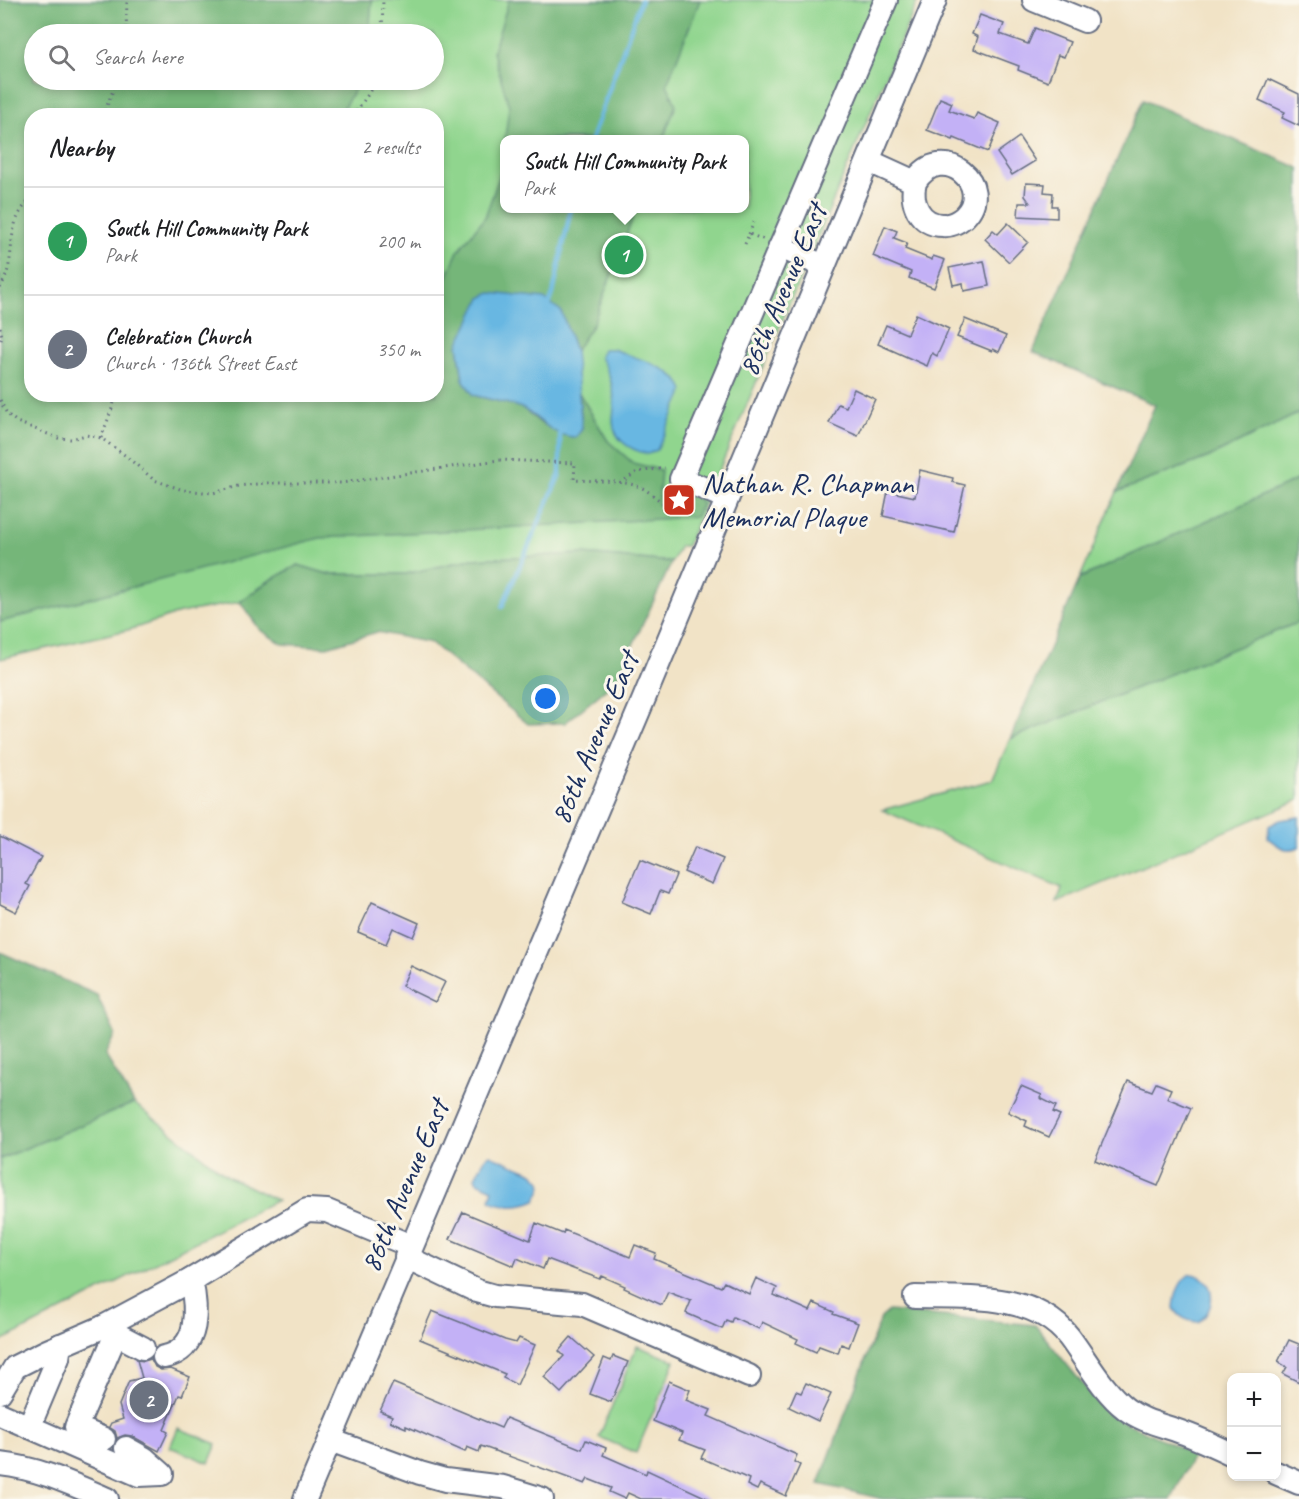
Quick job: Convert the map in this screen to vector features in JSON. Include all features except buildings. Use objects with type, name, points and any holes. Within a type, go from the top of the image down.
[{"type":"street","points":[[727,498],[673,473],[780,247],[886,0]]},
{"type":"street","name":"86th Avenue East","points":[[305,1499],[935,0]]},
{"type":"street","points":[[1034,0],[1084,21]]},
{"type":"street","points":[[868,161],[915,182]]},
{"type":"street","points":[[780,247],[824,266]]},
{"type":"street","points":[[0,1392],[15,1367],[60,1345],[110,1331],[307,1210],[327,1211],[408,1252],[477,1291],[495,1296],[582,1304],[749,1376]]},
{"type":"street","points":[[164,1357],[182,1350],[194,1326],[196,1311],[191,1280]]},
{"type":"street","points":[[915,1297],[980,1298],[1010,1303],[1044,1315],[1061,1328],[1111,1394],[1129,1411],[1227,1452]]},
{"type":"street","points":[[110,1331],[143,1348]]},
{"type":"street","points":[[72,1435],[110,1331]]},
{"type":"street","points":[[29,1427],[58,1358],[60,1345]]},
{"type":"street","points":[[0,1414],[29,1427],[104,1439]]},
{"type":"street","points":[[72,1435],[139,1474],[162,1474],[144,1458],[126,1448]]},
{"type":"street","points":[[330,1440],[445,1480],[503,1486],[542,1499]]},
{"type":"street","points":[[0,1464],[49,1474],[107,1499]]},
{"type":"street","points":[[1281,1475],[1299,1482]]},
{"type":"path","points":[[126,24],[127,0]]},
{"type":"path","points":[[382,24],[383,0]]},
{"type":"path","points":[[106,108],[113,90]]},
{"type":"path","points":[[359,108],[370,90]]},
{"type":"path","points":[[0,288],[9,267],[14,221],[24,205]]},
{"type":"path","points":[[745,244],[754,222]]},
{"type":"path","points":[[750,234],[780,247]]},
{"type":"path","points":[[0,327],[2,336],[0,344]]},
{"type":"path","points":[[0,400],[7,414],[17,422],[58,438],[71,439],[86,435],[101,438],[154,480],[183,490],[213,493],[239,486],[266,483],[341,483],[500,460],[575,463],[574,480],[614,482],[642,487],[657,500],[666,504],[672,502],[673,473],[637,472],[620,483]]},
{"type":"path","points":[[101,438],[114,402]]},
{"type":"green space","points":[[0,0],[918,0],[687,546],[680,546],[672,562],[583,554],[471,559],[406,574],[328,574],[298,565],[269,581],[240,602],[180,613],[132,629],[0,659]]},
{"type":"green space","points":[[0,0],[372,0],[370,24],[24,24],[24,90],[354,90],[343,108],[24,108],[24,402],[444,402],[444,284],[458,251],[485,217],[500,175],[500,213],[635,213],[593,324],[575,351],[561,311],[458,345],[463,379],[473,395],[521,407],[543,425],[582,429],[579,393],[608,441],[633,463],[661,470],[658,505],[678,507],[693,492],[702,504],[695,517],[320,538],[0,622]]},
{"type":"green space","points":[[509,0],[700,0],[667,84],[676,105],[665,135],[505,135],[509,106],[493,52]]},
{"type":"green space","points":[[1143,100],[1299,168],[1299,413],[1209,457],[1117,492],[1155,405],[1033,352]]},
{"type":"green space","points":[[1299,413],[1299,479],[1080,578],[1117,492],[1209,457]]},
{"type":"green space","points":[[1299,479],[1299,622],[1010,739],[1080,578]]},
{"type":"green space","points":[[583,554],[672,562],[616,681],[565,723],[528,724],[431,643],[377,632],[327,647],[282,644],[260,630],[240,602],[269,581],[298,565],[328,574],[406,574],[471,559]]},
{"type":"green space","points":[[1299,622],[1299,800],[1057,903],[1062,888],[882,810],[992,780],[1010,739]]},
{"type":"green space","points":[[0,952],[97,995],[115,1034],[105,1055],[134,1103],[0,1159]]},
{"type":"green space","points":[[134,1103],[229,1177],[277,1200],[0,1342],[0,1159]]},
{"type":"green space","points":[[889,1311],[1035,1325],[1107,1414],[1194,1454],[1171,1499],[883,1499],[819,1484],[881,1318]]},
{"type":"green space","points":[[637,1346],[675,1361],[636,1453],[599,1437]]},
{"type":"green space","points":[[178,1428],[217,1444],[209,1463],[170,1447]]},
{"type":"water","points":[[491,293],[544,299],[561,311],[575,351],[582,429],[576,437],[558,433],[519,407],[473,395],[463,379],[458,345],[481,298]]},
{"type":"water","points":[[603,349],[613,349],[663,369],[679,382],[684,390],[657,450],[648,454],[636,450],[624,444],[616,434],[613,421],[612,386],[600,357]]},
{"type":"water","points":[[1299,817],[1299,847],[1286,849],[1268,838],[1269,826],[1280,820]]},
{"type":"water","points":[[490,1155],[533,1173],[541,1181],[542,1187],[536,1200],[513,1205],[495,1203],[490,1200],[493,1189],[477,1182],[475,1177],[486,1157]]},
{"type":"water","points":[[1190,1274],[1205,1280],[1211,1294],[1209,1310],[1198,1322],[1184,1318],[1174,1308],[1178,1289]]},
{"type":"waterway","points":[[593,135],[641,0]]},
{"type":"waterway","points":[[548,308],[570,213]]},
{"type":"waterway","points":[[502,607],[560,474],[560,428]]},
{"type":"place","name":"South Hill Community Park","points":[[624,255]]},
{"type":"place","name":"Nathan R. Chapman Memorial Plaque","points":[[679,500]]},
{"type":"place","name":"Celebration Church","points":[[149,1400]]}]
